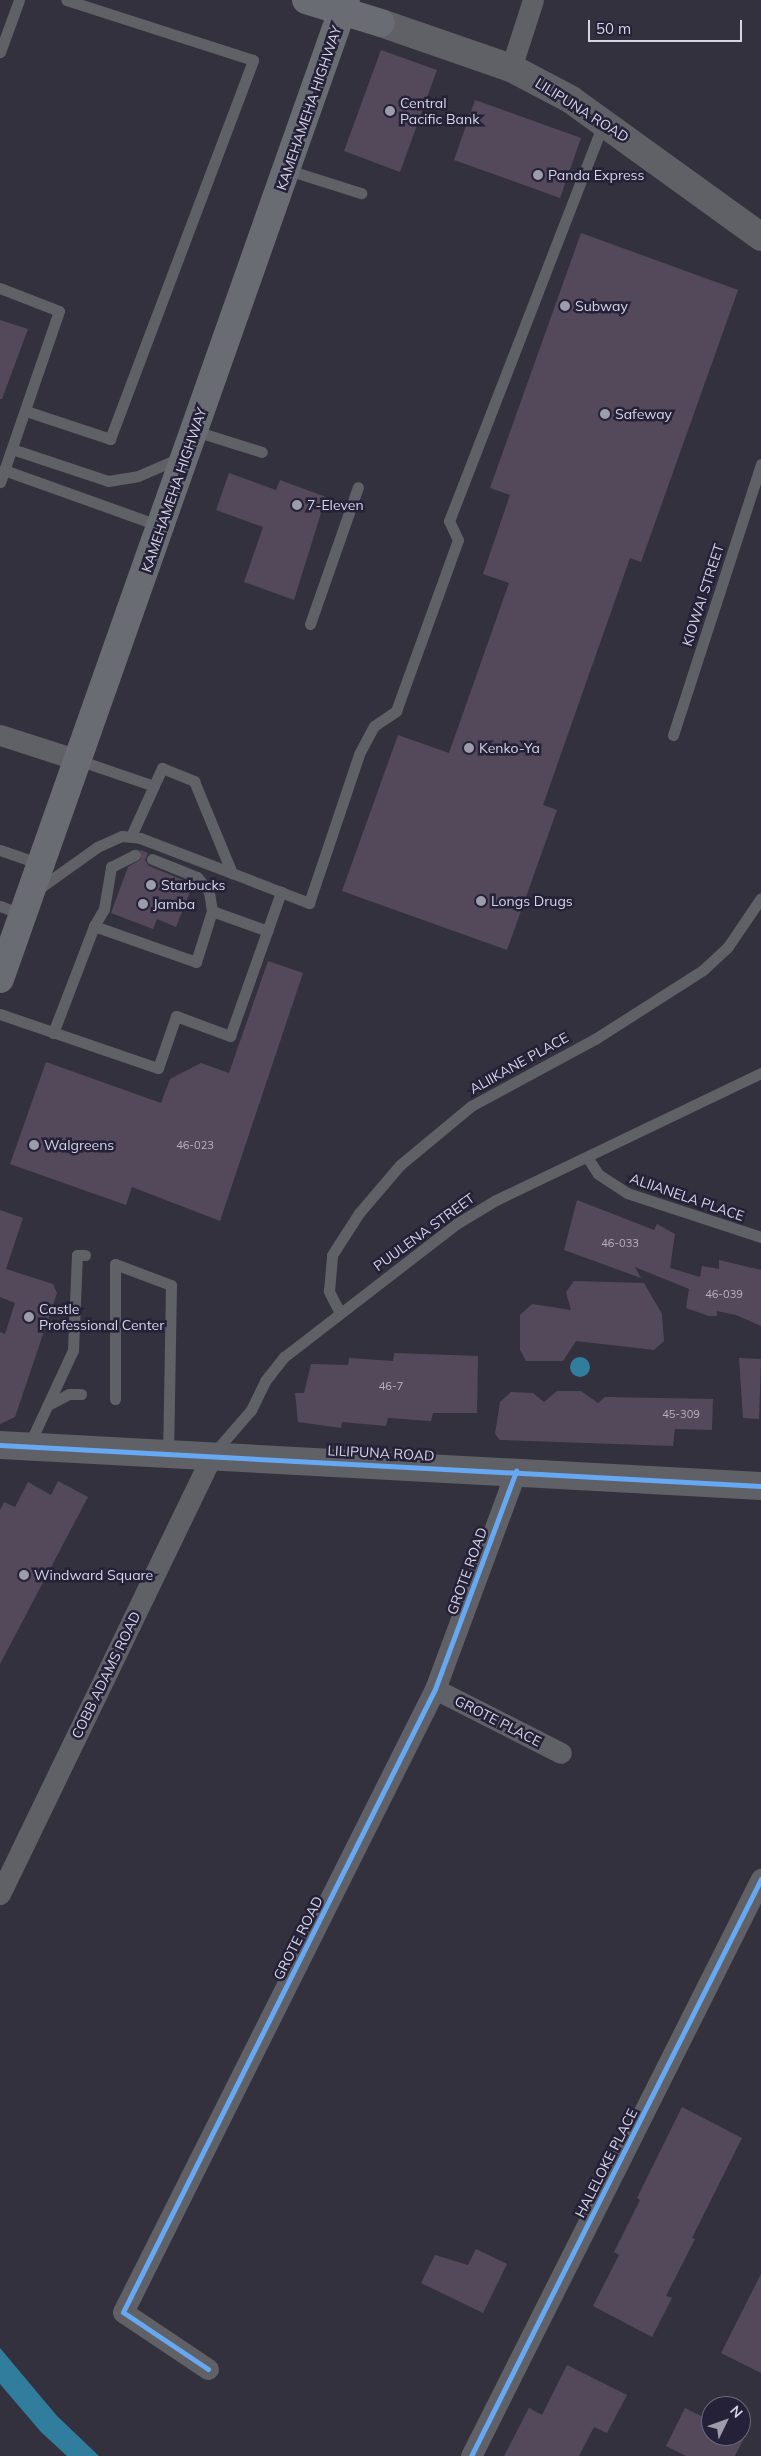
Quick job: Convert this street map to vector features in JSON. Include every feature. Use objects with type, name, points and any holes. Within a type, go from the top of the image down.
[{"type":"main road","points":[[306,0],[344,6],[381,24]]},
{"type":"main road","name":"KAMEHAMEHA HIGHWAY","points":[[1,970],[18,905],[41,864],[288,170],[344,6]]},
{"type":"street","points":[[511,68],[533,0]]},
{"type":"street","name":"LILIPUNA ROAD","points":[[381,24],[511,68],[604,121],[761,237]]},
{"type":"street","points":[[0,735],[78,760]]},
{"type":"street","name":"LILIPUNA ROAD","points":[[0,1445],[516,1471],[761,1486]]},
{"type":"street","name":"COBB ADAMS ROAD","points":[[0,1894],[212,1456]]},
{"type":"street","name":"GROTE ROAD","points":[[208,2369],[123,2312],[436,1689],[516,1471]]},
{"type":"street","name":"GROTE PLACE","points":[[436,1689],[561,1753]]},
{"type":"street","name":"HALELOKE PLACE","points":[[471,2456],[761,1879]]},
{"type":"lane","points":[[0,52],[19,0]]},
{"type":"lane","points":[[26,411],[110,439],[253,60],[66,0]]},
{"type":"lane","points":[[18,905],[97,847],[131,836],[309,903],[359,754],[374,726],[396,711],[458,540],[449,521],[604,121]]},
{"type":"lane","points":[[288,170],[361,193]]},
{"type":"lane","points":[[0,288],[59,311],[0,482]]},
{"type":"lane","points":[[195,430],[262,452]]},
{"type":"lane","points":[[12,448],[108,480],[138,476],[186,456]]},
{"type":"lane","name":"KIOWAI STREET","points":[[673,736],[761,464]]},
{"type":"lane","points":[[4,470],[161,526]]},
{"type":"lane","points":[[310,624],[358,487]]},
{"type":"lane","points":[[78,760],[154,786]]},
{"type":"lane","points":[[131,836],[162,768],[194,781],[232,873]]},
{"type":"lane","points":[[0,850],[41,864]]},
{"type":"lane","points":[[53,1033],[94,926],[104,909],[111,867],[135,855]]},
{"type":"lane","points":[[94,926],[196,962],[212,911],[209,892],[196,877],[152,859]]},
{"type":"lane","points":[[0,1014],[158,1068],[176,1016],[230,1036],[281,892]]},
{"type":"lane","name":"ALIIKANE PLACE","points":[[340,1313],[329,1291],[332,1255],[359,1213],[400,1165],[471,1106],[596,1039],[703,970],[727,948],[761,898]]},
{"type":"lane","points":[[212,911],[268,931]]},
{"type":"lane","name":"PUULENA STREET","points":[[212,1456],[251,1410],[265,1381],[284,1356],[476,1212],[761,1073]]},
{"type":"lane","name":"ALIIANELA PLACE","points":[[587,1157],[598,1174],[627,1193],[761,1237]]},
{"type":"lane","points":[[29,1445],[50,1404],[73,1350],[76,1255],[85,1256]]},
{"type":"lane","points":[[114,1399],[115,1264],[171,1285],[168,1453]]},
{"type":"lane","points":[[50,1404],[69,1394],[81,1394]]},
{"type":"water","points":[[580,1357],[587,1360],[590,1367],[587,1374],[580,1377],[573,1374],[570,1367],[573,1360]]},
{"type":"water","points":[[0,2348],[57,2416],[99,2456],[67,2456],[41,2432],[0,2384]]},
{"type":"building","name":"Central Pacific Bank","points":[[381,50],[437,70],[400,172],[344,151]]},
{"type":"building","points":[[475,100],[581,138],[560,198],[454,160]]},
{"type":"building","points":[[581,233],[738,290],[641,562],[630,558],[543,805],[557,810],[507,950],[342,891],[398,735],[449,753],[509,583],[483,574],[510,495],[490,488]]},
{"type":"building","points":[[0,320],[28,329],[2,399],[0,399]]},
{"type":"building","points":[[229,473],[276,490],[280,480],[326,497],[294,600],[244,582],[263,527],[216,510]]},
{"type":"building","points":[[140,850],[148,853],[145,860],[149,866],[193,884],[176,927],[157,919],[153,929],[111,913],[128,867],[141,859]]},
{"type":"building","points":[[268,961],[303,973],[220,1221],[132,1187],[126,1205],[10,1164],[46,1062],[161,1103],[170,1079],[201,1063],[229,1073]]},
{"type":"building","points":[[577,1200],[654,1230],[657,1224],[675,1234],[670,1268],[700,1277],[702,1266],[719,1269],[719,1260],[761,1270],[761,1326],[736,1315],[717,1311],[717,1316],[709,1316],[686,1308],[689,1289],[635,1267],[641,1278],[564,1250]]},
{"type":"building","name":"Castle Professional Center","points":[[0,1210],[23,1218],[6,1269],[53,1284],[57,1293],[15,1417],[0,1424],[0,1332],[5,1334],[15,1303],[0,1297]]},
{"type":"building","points":[[574,1281],[644,1283],[662,1314],[664,1341],[654,1350],[576,1341],[563,1361],[526,1361],[520,1350],[520,1315],[532,1304],[571,1310],[566,1292]]},
{"type":"building","points":[[394,1353],[478,1356],[477,1413],[433,1413],[431,1421],[388,1418],[386,1426],[342,1422],[341,1428],[298,1422],[295,1393],[304,1393],[311,1364],[348,1365],[349,1358],[393,1361]]},
{"type":"building","points":[[739,1358],[761,1359],[759,1419],[743,1418]]},
{"type":"building","points":[[557,1391],[581,1391],[598,1403],[605,1397],[713,1399],[712,1430],[675,1429],[673,1446],[500,1440],[495,1434],[500,1402],[511,1392],[533,1393],[544,1402]]},
{"type":"building","name":"Windward Square","points":[[58,1481],[88,1497],[0,1664],[0,1510],[4,1502],[15,1507],[28,1482],[51,1495]]},
{"type":"building","points":[[682,2107],[742,2138],[692,2238],[695,2239],[666,2296],[672,2298],[652,2337],[593,2306],[619,2255],[614,2252],[640,2200],[637,2198]]},
{"type":"building","points":[[476,2249],[507,2264],[483,2313],[421,2283],[435,2255],[468,2265]]},
{"type":"building","points":[[761,2274],[761,2373],[721,2353]]},
{"type":"building","points":[[567,2365],[627,2395],[607,2433],[594,2427],[579,2456],[504,2456],[529,2408],[542,2415]]},
{"type":"building","points":[[685,2408],[701,2416],[701,2446],[740,2446],[735,2456],[686,2456],[666,2446]]},
{"type":"cycle path","points":[[0,1445],[761,1486]]},
{"type":"cycle path","points":[[208,2369],[123,2312],[435,1689],[516,1471]]},
{"type":"cycle path","points":[[471,2456],[761,1879]]},
{"type":"place","name":"Central Pacific Bank","points":[[390,111]]},
{"type":"place","name":"Panda Express","points":[[538,175]]},
{"type":"place","name":"Subway","points":[[565,306]]},
{"type":"place","name":"Safeway","points":[[605,414]]},
{"type":"place","name":"7-Eleven","points":[[297,505]]},
{"type":"place","name":"Kenko-Ya","points":[[469,748]]},
{"type":"place","name":"Starbucks","points":[[151,885]]},
{"type":"place","name":"Longs Drugs","points":[[481,901]]},
{"type":"place","name":"Jamba","points":[[143,904]]},
{"type":"place","name":"Walgreens","points":[[34,1145]]},
{"type":"place","name":"Castle Professional Center","points":[[29,1317]]},
{"type":"place","name":"Windward Square","points":[[24,1575]]}]
